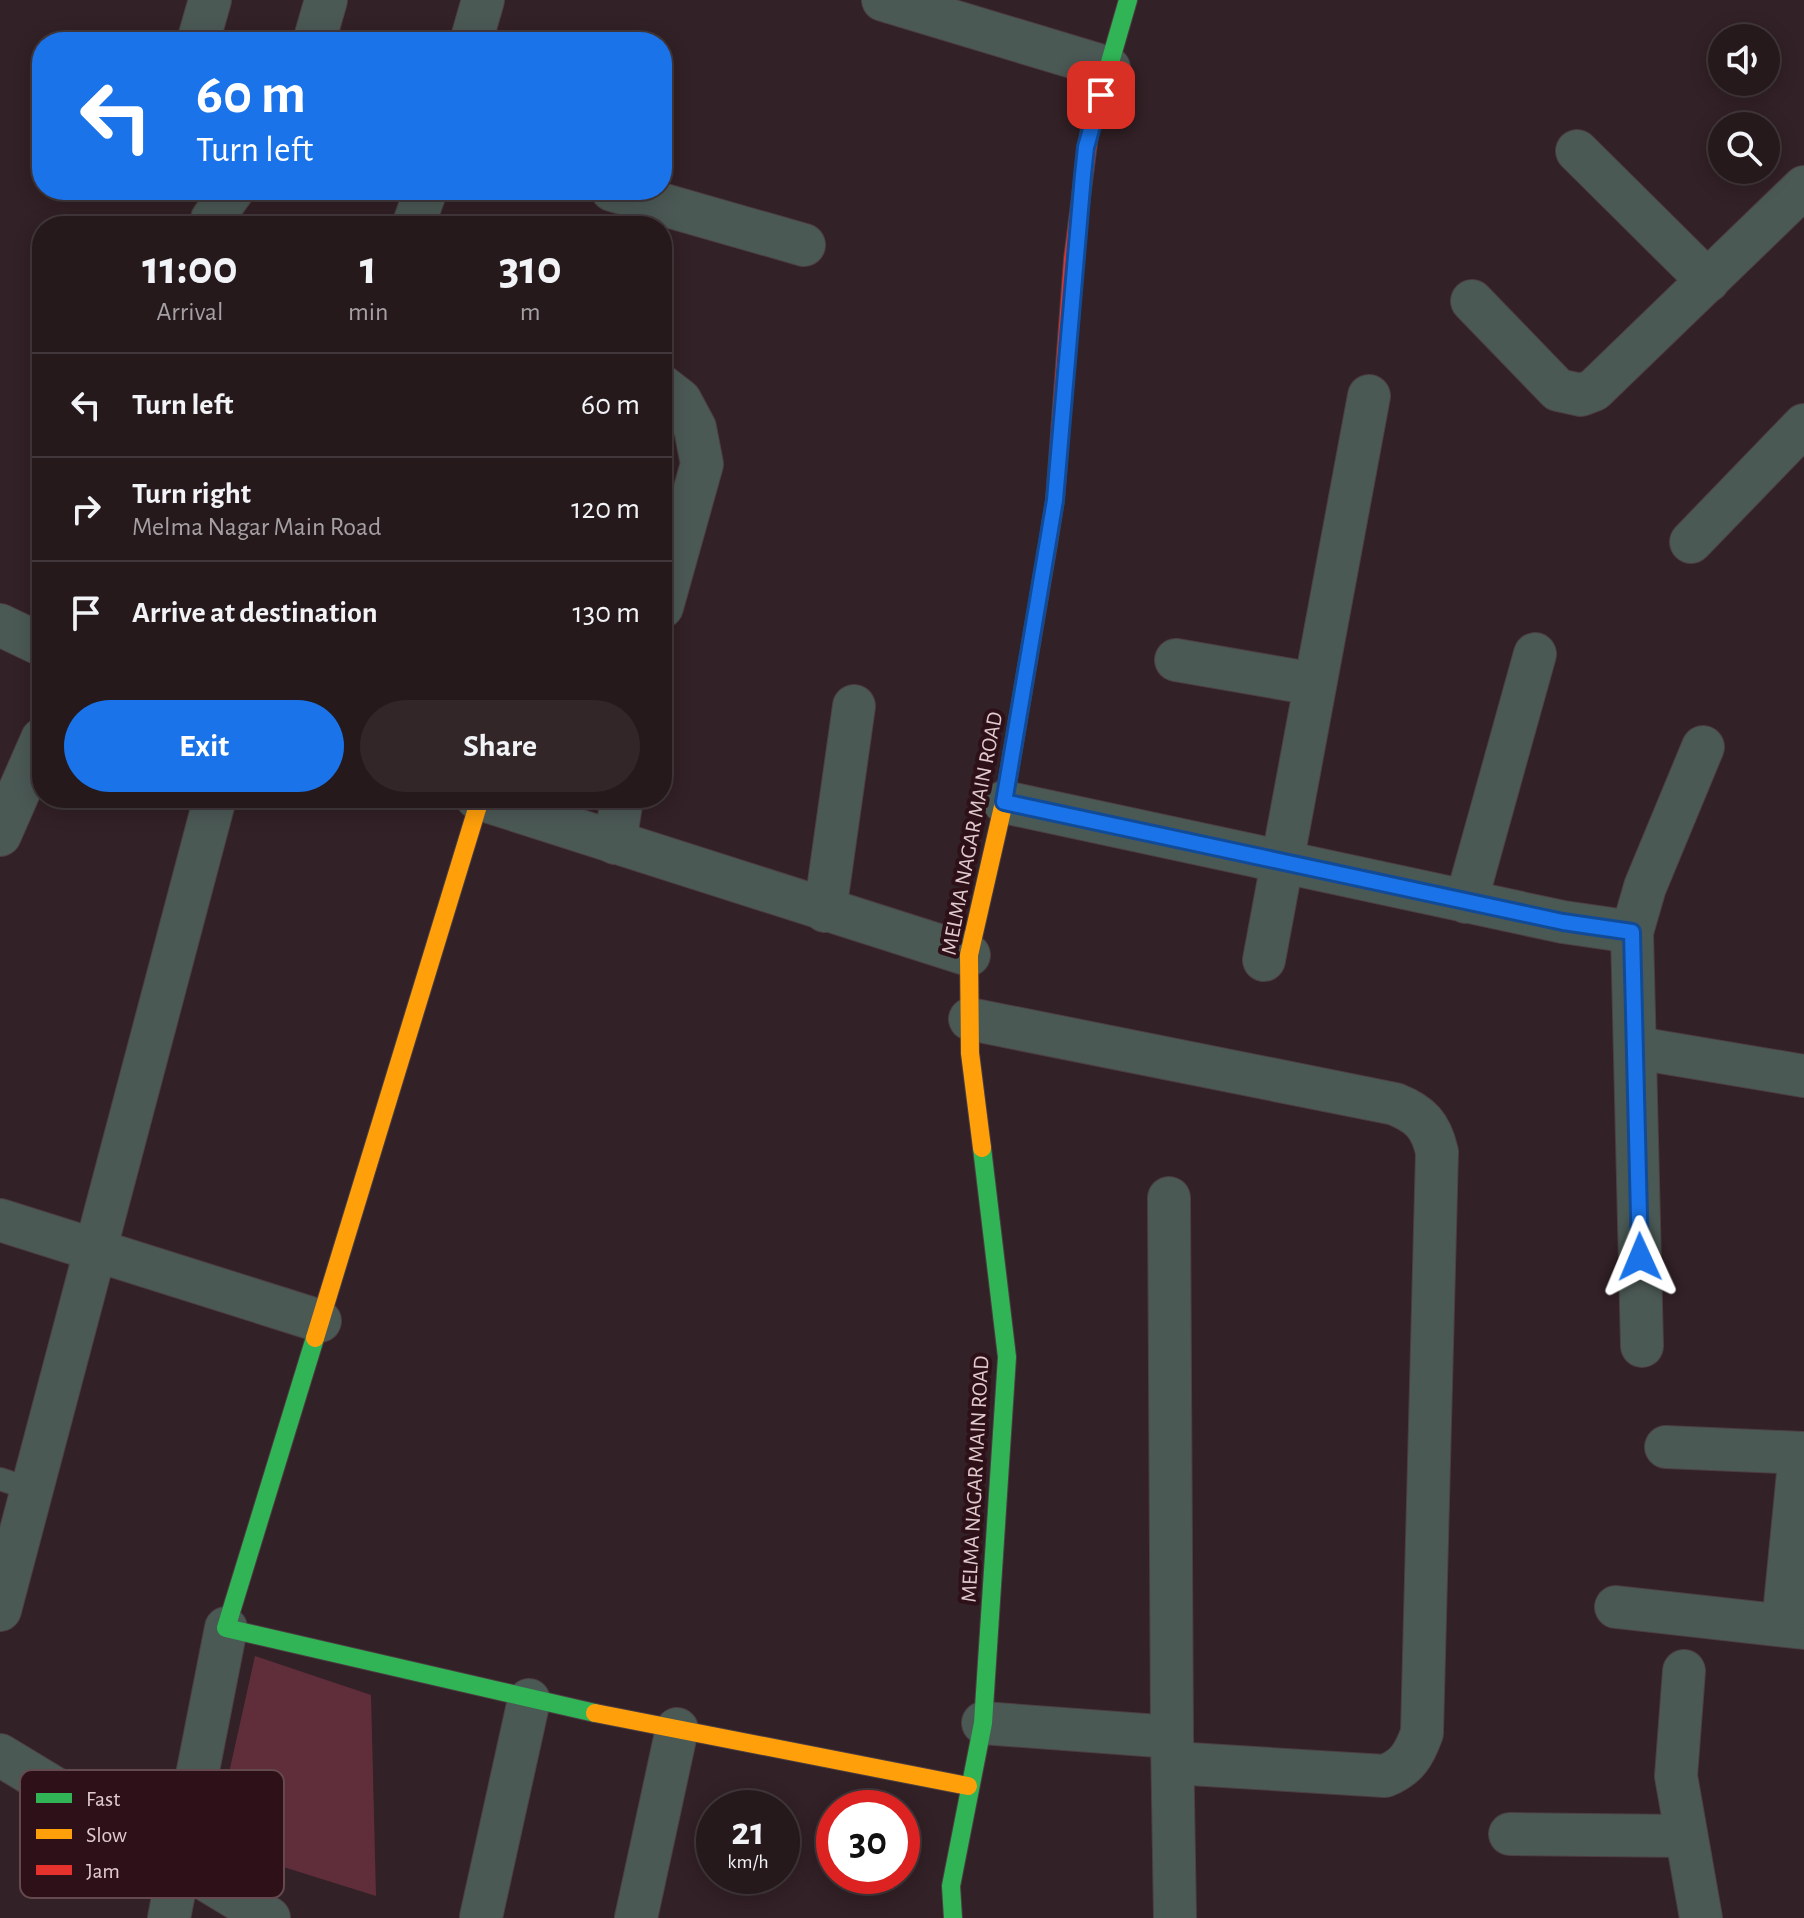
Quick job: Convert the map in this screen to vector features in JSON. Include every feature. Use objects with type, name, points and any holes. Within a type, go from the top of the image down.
[{"type":"street","points":[[201,32],[210,0]]},
{"type":"street","points":[[317,32],[326,0]]},
{"type":"street","points":[[474,32],[483,0]]},
{"type":"street","points":[[883,0],[1109,68]]},
{"type":"street","name":"MELMA NAGAR MAIN ROAD","points":[[953,1918],[951,1886],[968,1786],[983,1723],[1007,1357],[976,1108],[969,955],[1004,802],[1055,500],[1086,147],[1128,0]]},
{"type":"street","points":[[1577,151],[1708,281]]},
{"type":"street","points":[[1472,301],[1558,390],[1581,395],[1594,390],[1804,187]]},
{"type":"street","points":[[647,200],[804,245]]},
{"type":"street","points":[[672,394],[680,400],[695,428],[702,464],[672,571]]},
{"type":"street","points":[[1264,960],[1369,396]]},
{"type":"street","points":[[1691,542],[1804,425]]},
{"type":"street","points":[[0,625],[32,640]]},
{"type":"street","points":[[1466,902],[1535,654]]},
{"type":"street","points":[[1176,660],[1314,684]]},
{"type":"street","points":[[825,911],[854,706]]},
{"type":"street","points":[[1642,1346],[1632,932],[1645,887],[1703,747]]},
{"type":"street","points":[[0,835],[32,762]]},
{"type":"street","points":[[1004,802],[1466,902],[1632,932]]},
{"type":"street","points":[[0,1610],[16,1485],[96,1251],[212,808]]},
{"type":"street","points":[[197,1770],[226,1628],[475,808]]},
{"type":"street","points":[[508,808],[969,955]]},
{"type":"street","points":[[615,843],[620,808]]},
{"type":"street","points":[[970,1019],[1395,1104],[1419,1114],[1433,1134],[1437,1152],[1422,1733],[1414,1754],[1401,1769],[1385,1776],[983,1723]]},
{"type":"street","points":[[1637,1048],[1804,1076]]},
{"type":"street","points":[[1169,1198],[1175,1918]]},
{"type":"street","points":[[0,1220],[320,1321]]},
{"type":"street","points":[[1616,1607],[1793,1627],[1802,1453],[1666,1447]]},
{"type":"street","points":[[226,1628],[529,1700],[968,1786]]},
{"type":"street","points":[[1684,1671],[1676,1776],[1701,1918]]},
{"type":"street","points":[[481,1917],[529,1700]]},
{"type":"street","points":[[636,1918],[677,1729]]},
{"type":"street","points":[[0,1755],[25,1770]]},
{"type":"street","points":[[1510,1834],[1685,1836]]},
{"type":"street","points":[[169,1918],[172,1898]]},
{"type":"street","points":[[237,1898],[269,1918]]},
{"type":"shaded area","points":[[255,1656],[371,1695],[376,1896],[284,1867],[284,1770],[230,1770]]},
{"type":"traffic: fast","points":[[1089,135],[1128,0]]},
{"type":"traffic: fast","points":[[953,1918],[951,1886],[983,1723],[1007,1357],[982,1148]]},
{"type":"traffic: fast","points":[[315,1338],[226,1628],[595,1713]]},
{"type":"traffic: slow","points":[[982,1148],[970,1053],[969,955],[1004,802],[1049,538]]},
{"type":"traffic: slow","points":[[315,1338],[477,808]]},
{"type":"traffic: slow","points":[[595,1713],[968,1786]]},
{"type":"traffic: jam","points":[[1049,538],[1055,500],[1073,259],[1089,135]]},
{"type":"route","points":[[1101,95],[1086,147],[1073,259],[1055,500],[1004,802],[1563,922],[1632,932],[1640,1257]]}]
